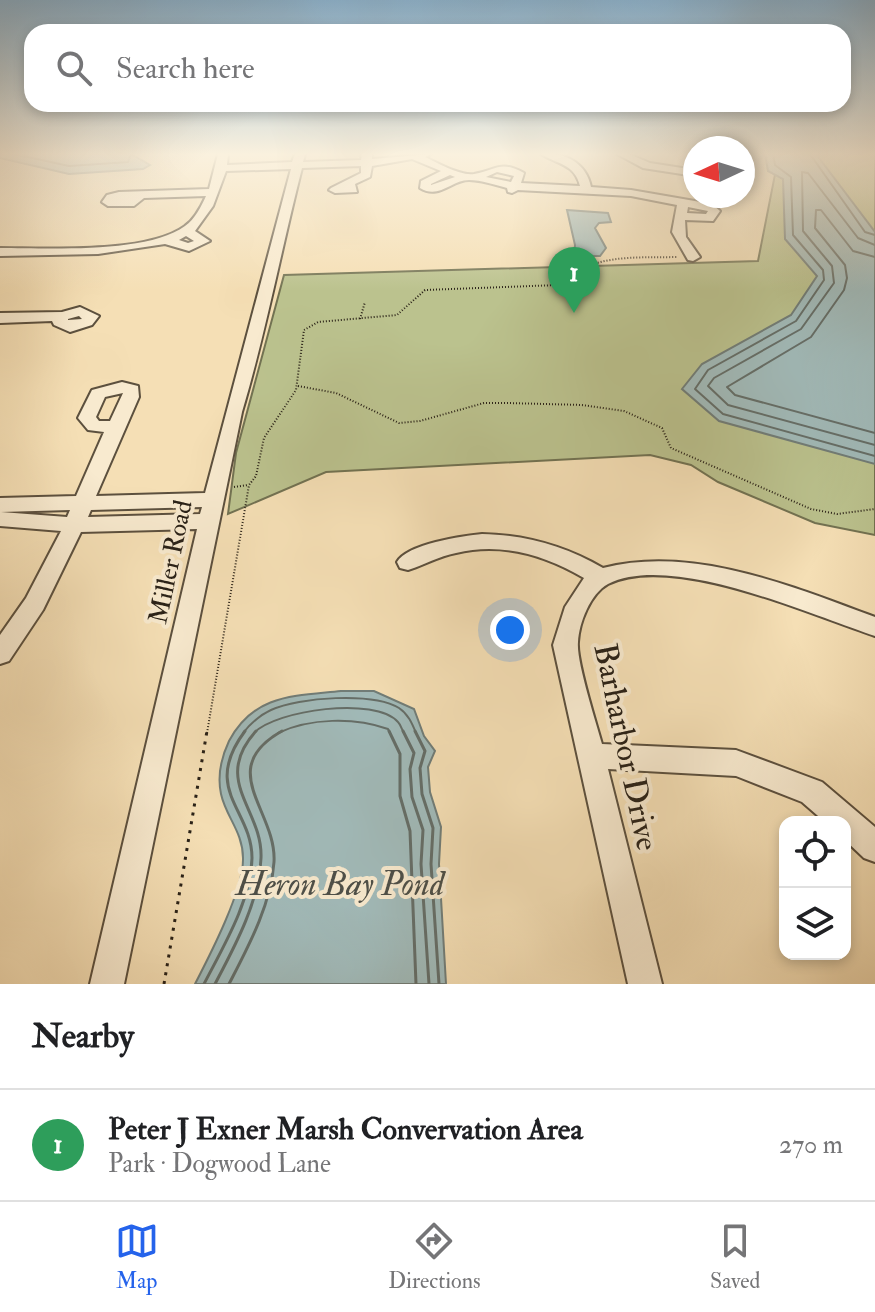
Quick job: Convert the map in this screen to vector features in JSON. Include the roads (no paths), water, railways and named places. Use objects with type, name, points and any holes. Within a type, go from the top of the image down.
[{"type":"street","points":[[0,252],[134,247],[166,240],[186,231],[199,219],[207,200]]},
{"type":"street","name":"Miller Road","points":[[107,984],[233,412],[254,345],[265,286],[287,200]]},
{"type":"street","points":[[683,208],[677,234],[693,257]]},
{"type":"street","points":[[679,216],[709,218],[714,211],[709,208]]},
{"type":"street","points":[[166,240],[189,247],[204,241],[186,231]]},
{"type":"street","points":[[0,318],[63,316]]},
{"type":"street","points":[[0,654],[38,600],[79,514],[114,427]]},
{"type":"street","points":[[0,505],[79,514]]},
{"type":"street","points":[[0,519],[212,511]]},
{"type":"street","points":[[408,562],[437,547],[506,541],[573,559],[601,578],[654,566],[708,573],[875,627]]},
{"type":"street","name":"Barharbor Drive","points":[[601,578],[570,617],[565,645],[645,984]]},
{"type":"street","points":[[591,756],[736,763],[812,792],[875,847]]},
{"type":"water","points":[[784,200],[851,200],[875,232],[875,464],[719,421],[682,389],[702,364],[791,315],[817,276],[785,239]]},
{"type":"water","points":[[567,210],[608,213],[611,222],[599,223],[595,228],[606,248],[600,256],[574,256],[575,245]]},
{"type":"water","name":"Heron Bay Pond","points":[[341,691],[374,691],[414,709],[424,736],[435,751],[428,767],[430,792],[441,827],[439,864],[446,984],[195,984],[225,922],[242,871],[240,840],[223,802],[219,780],[229,741],[250,714],[263,706],[292,697]]},
{"type":"place","name":"Peter J Exner Marsh Convervation Area","points":[[574,313]]}]
